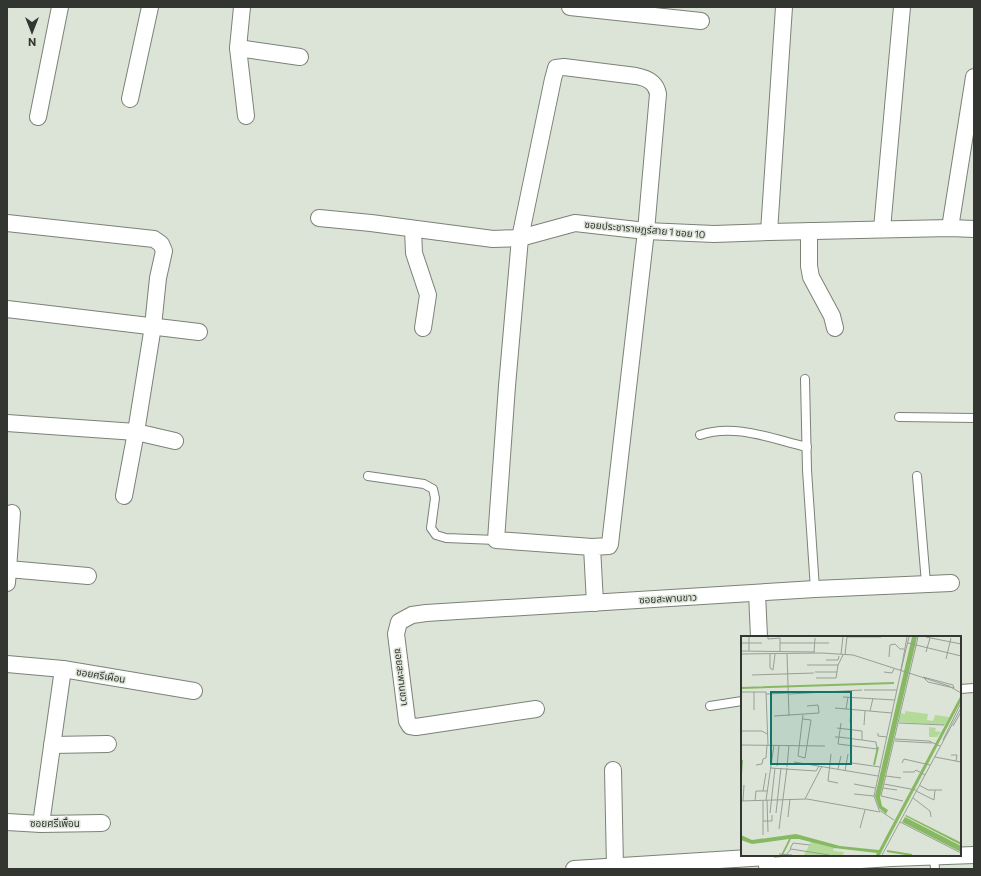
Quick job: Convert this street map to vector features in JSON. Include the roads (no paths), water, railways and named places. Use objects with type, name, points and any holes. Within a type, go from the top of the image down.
[{"type":"street","points":[[38,117],[60,7]]},
{"type":"street","points":[[130,99],[150,7]]},
{"type":"street","points":[[242,7],[238,48],[246,116]]},
{"type":"street","points":[[570,7],[701,21]]},
{"type":"street","points":[[769,232],[784,7]]},
{"type":"street","points":[[882,229],[902,7]]},
{"type":"street","points":[[238,48],[300,57]]},
{"type":"street","points":[[564,67],[646,78],[657,88],[658,94],[646,231],[609,546],[592,547],[496,540],[507,386],[520,238],[556,68],[564,67]]},
{"type":"street","points":[[950,228],[974,77]]},
{"type":"street","name":"ซอยประชาราษฎร์สาย 1 ซอย 10","points":[[319,218],[413,228],[493,239],[520,238],[575,223],[646,231],[714,234],[882,229],[974,229]]},
{"type":"street","points":[[7,223],[154,239],[161,244],[164,251],[158,278],[153,326],[124,496]]},
{"type":"street","points":[[413,228],[414,253],[428,295],[423,328]]},
{"type":"street","points":[[810,231],[809,266],[811,277],[832,316],[835,328]]},
{"type":"street","points":[[7,309],[199,332]]},
{"type":"street","points":[[7,423],[136,432],[175,442]]},
{"type":"street","points":[[12,513],[8,576],[88,576]]},
{"type":"street","points":[[592,547],[595,603]]},
{"type":"street","name":"ซอยสะพานขาว","points":[[396,634],[399,622],[412,615],[426,613],[815,589],[951,583]]},
{"type":"street","points":[[757,593],[759,636]]},
{"type":"street","name":"ซอยสะพานขวา","points":[[396,634],[407,721],[410,726],[416,727],[536,709]]},
{"type":"street","name":"ซอยศรีเผือน","points":[[7,664],[63,669],[194,690]]},
{"type":"street","points":[[42,824],[63,669]]},
{"type":"street","points":[[52,745],[108,744]]},
{"type":"street","points":[[613,770],[615,867]]},
{"type":"street","name":"ซอยศรีเพื่อน","points":[[7,822],[42,824],[102,823]]},
{"type":"street","points":[[574,869],[814,859],[934,863],[974,856]]},
{"type":"lane","points":[[805,379],[807,447],[815,589]]},
{"type":"lane","points":[[899,417],[974,418]]},
{"type":"lane","points":[[700,435],[712,431],[743,431],[807,447]]},
{"type":"lane","points":[[368,476],[424,484],[434,489],[435,498],[432,528],[436,535],[446,538],[496,540]]},
{"type":"lane","points":[[917,476],[926,583]]},
{"type":"lane","points":[[961,689],[974,688]]},
{"type":"lane","points":[[710,706],[741,701]]}]
